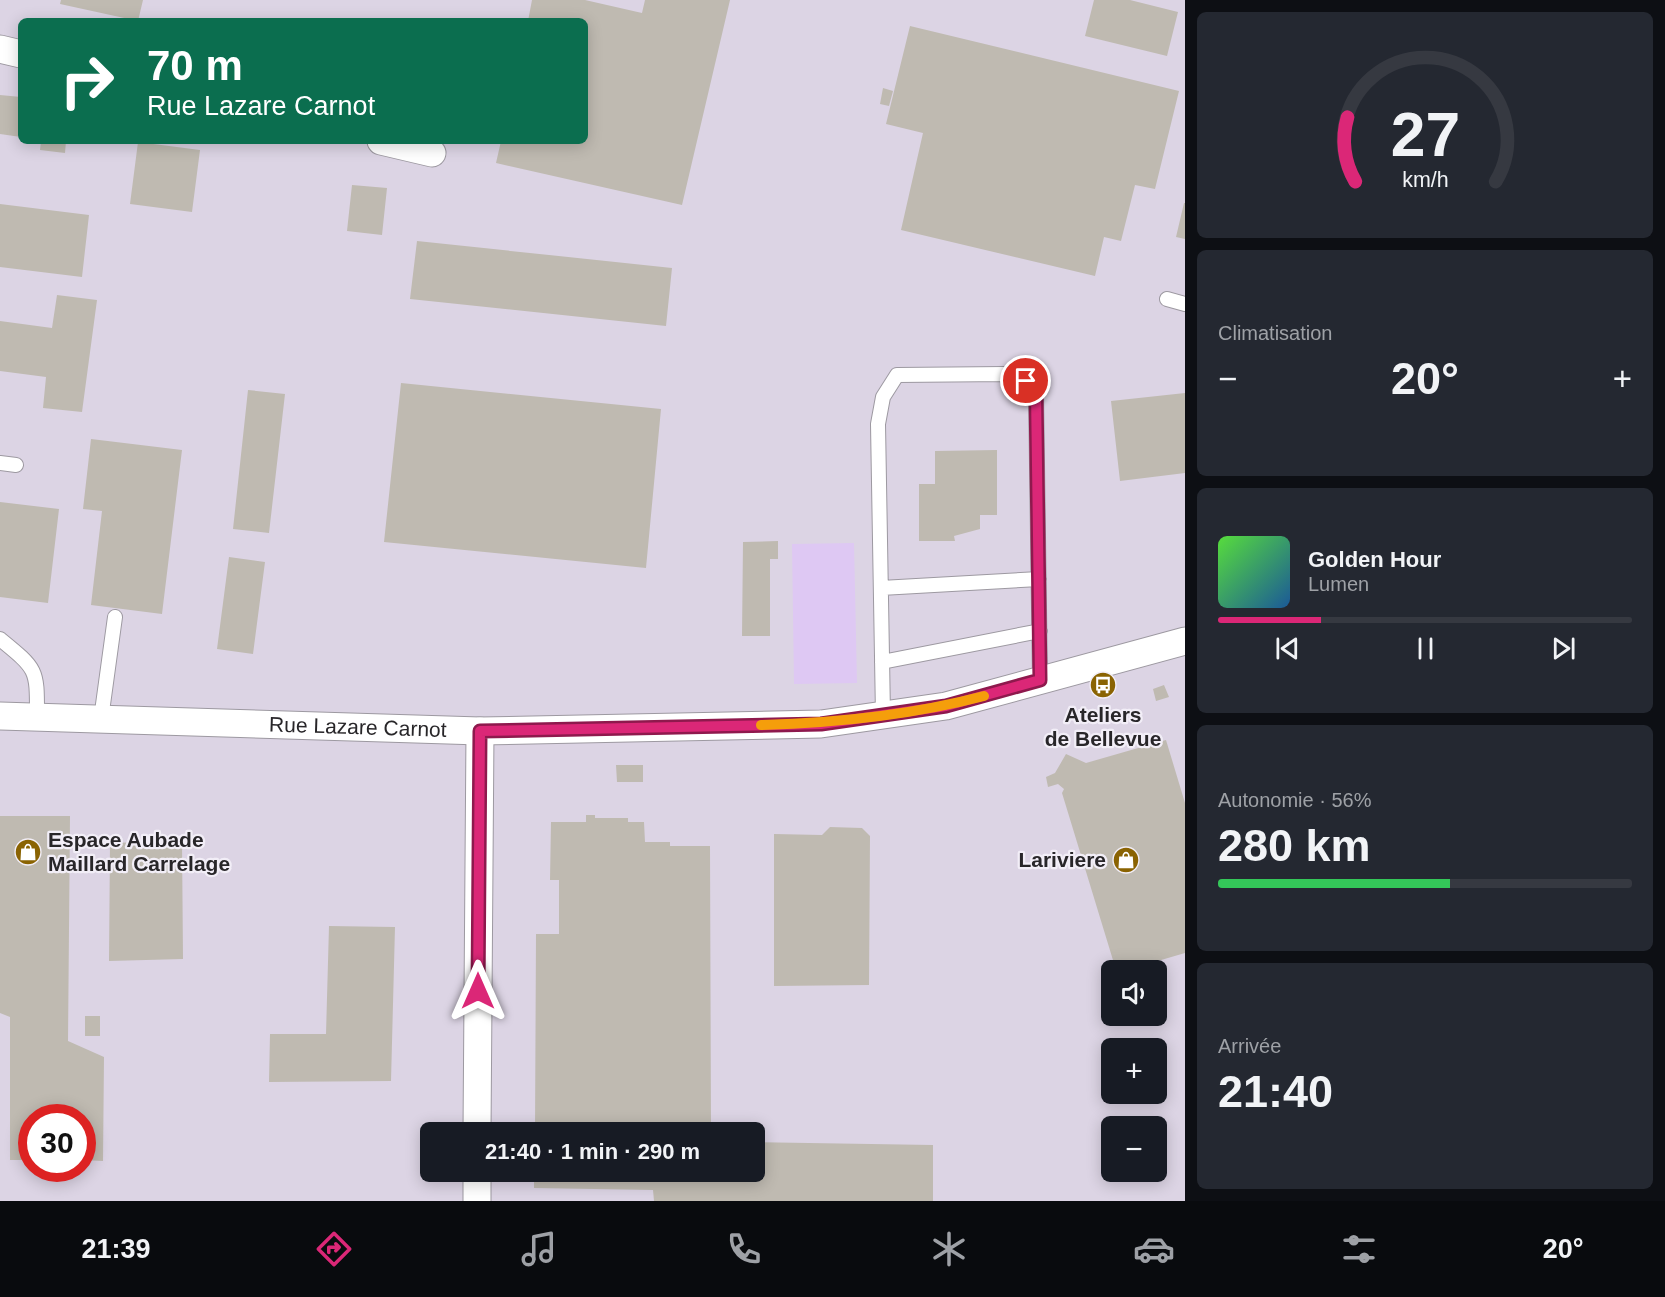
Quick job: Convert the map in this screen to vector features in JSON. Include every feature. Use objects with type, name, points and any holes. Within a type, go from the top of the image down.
[{"type":"street","points":[[0,49],[18,53]]},
{"type":"street","points":[[394,144],[432,153]]},
{"type":"street","name":"Rue Lazare Carnot","points":[[0,702],[20,717],[480,731],[821,724],[946,706],[1185,641]]},
{"type":"street","points":[[477,1122],[480,731]]},
{"type":"street","points":[[477,1182],[477,1201]]},
{"type":"lane","points":[[1167,299],[1185,304]]},
{"type":"lane","points":[[883,715],[878,424],[883,397],[897,375],[1006,374],[1026,381],[1036,393],[1040,680]]},
{"type":"lane","points":[[0,463],[16,465]]},
{"type":"lane","points":[[881,588],[1039,579]]},
{"type":"lane","points":[[101,719],[115,617]]},
{"type":"lane","points":[[882,662],[1040,631]]},
{"type":"lane","points":[[0,639],[22,657],[37,675],[20,717]]},
{"type":"shaded area","points":[[0,0],[1185,0],[1185,1201],[0,1201]]},
{"type":"shaded area","points":[[854,543],[857,683],[794,684],[792,544]]},
{"type":"building","points":[[61,0],[143,0],[139,18],[124,18],[60,4]]},
{"type":"building","points":[[532,0],[585,0],[642,13],[645,0],[730,0],[682,205],[496,163],[500,144],[588,144],[588,18],[529,18]]},
{"type":"building","points":[[1094,0],[1130,0],[1178,12],[1167,56],[1085,36]]},
{"type":"building","points":[[910,26],[1179,91],[1155,189],[1135,185],[1121,241],[1104,237],[1095,276],[901,230],[923,133],[886,124]]},
{"type":"building","points":[[883,88],[893,91],[889,106],[880,104]]},
{"type":"building","points":[[0,95],[18,97],[18,137],[0,134]]},
{"type":"building","points":[[41,144],[66,144],[65,153],[40,150]]},
{"type":"building","points":[[138,144],[200,150],[192,212],[130,204]]},
{"type":"building","points":[[352,185],[387,188],[382,235],[347,231]]},
{"type":"building","points":[[1185,203],[1185,239],[1176,237]]},
{"type":"building","points":[[0,204],[89,215],[82,277],[0,267]]},
{"type":"building","points":[[417,241],[672,268],[666,326],[410,299]]},
{"type":"building","points":[[57,295],[97,300],[82,412],[43,408],[46,377],[0,371],[0,321],[52,328]]},
{"type":"building","points":[[401,383],[661,409],[646,568],[384,542]]},
{"type":"building","points":[[248,390],[285,394],[269,533],[233,529]]},
{"type":"building","points":[[1185,393],[1185,473],[1120,481],[1111,401]]},
{"type":"building","points":[[91,439],[182,450],[162,614],[91,605],[102,511],[83,509]]},
{"type":"building","points":[[997,450],[997,515],[980,515],[980,529],[954,536],[955,541],[919,541],[919,484],[935,484],[935,451]]},
{"type":"building","points":[[0,502],[59,509],[48,603],[0,597]]},
{"type":"building","points":[[778,541],[778,559],[770,559],[770,636],[742,636],[743,542]]},
{"type":"building","points":[[229,557],[265,562],[253,654],[217,649]]},
{"type":"building","points":[[1164,685],[1169,697],[1156,701],[1153,689]]},
{"type":"building","points":[[1166,740],[1185,803],[1185,953],[1161,960],[1113,960],[1062,793],[1064,789],[1058,784],[1048,787],[1046,777],[1055,773],[1066,754],[1086,763]]},
{"type":"building","points":[[616,765],[643,765],[643,782],[617,782]]},
{"type":"building","points":[[586,815],[595,815],[595,818],[628,818],[628,822],[644,822],[645,842],[670,842],[670,846],[710,846],[711,1122],[535,1122],[536,934],[559,934],[559,880],[550,880],[551,822],[586,822]]},
{"type":"building","points":[[0,816],[70,816],[68,1041],[104,1057],[103,1161],[96,1161],[96,1104],[18,1104],[18,1160],[10,1160],[10,1017],[0,1013]]},
{"type":"building","points":[[830,827],[862,828],[870,836],[869,985],[774,986],[774,834],[822,835]]},
{"type":"building","points":[[182,841],[183,959],[109,961],[110,843]]},
{"type":"building","points":[[329,926],[395,927],[391,1081],[269,1082],[270,1034],[326,1034]]},
{"type":"building","points":[[85,1016],[100,1016],[100,1036],[85,1036]]},
{"type":"building","points":[[765,1142],[933,1145],[933,1201],[654,1201],[653,1190],[534,1188],[534,1182],[765,1182]]},
{"type":"slow traffic","points":[[761,725],[821,724],[946,706],[984,696]]},
{"type":"place","name":"Ateliers de Bellevue","points":[[1103,685]]},
{"type":"place","name":"Espace Aubade Maillard Carrelage","points":[[28,852]]},
{"type":"place","name":"Lariviere","points":[[1126,860]]},
{"type":"route","points":[[478,991],[480,731],[821,724],[946,706],[1040,680],[1036,393],[1026,381]]}]
